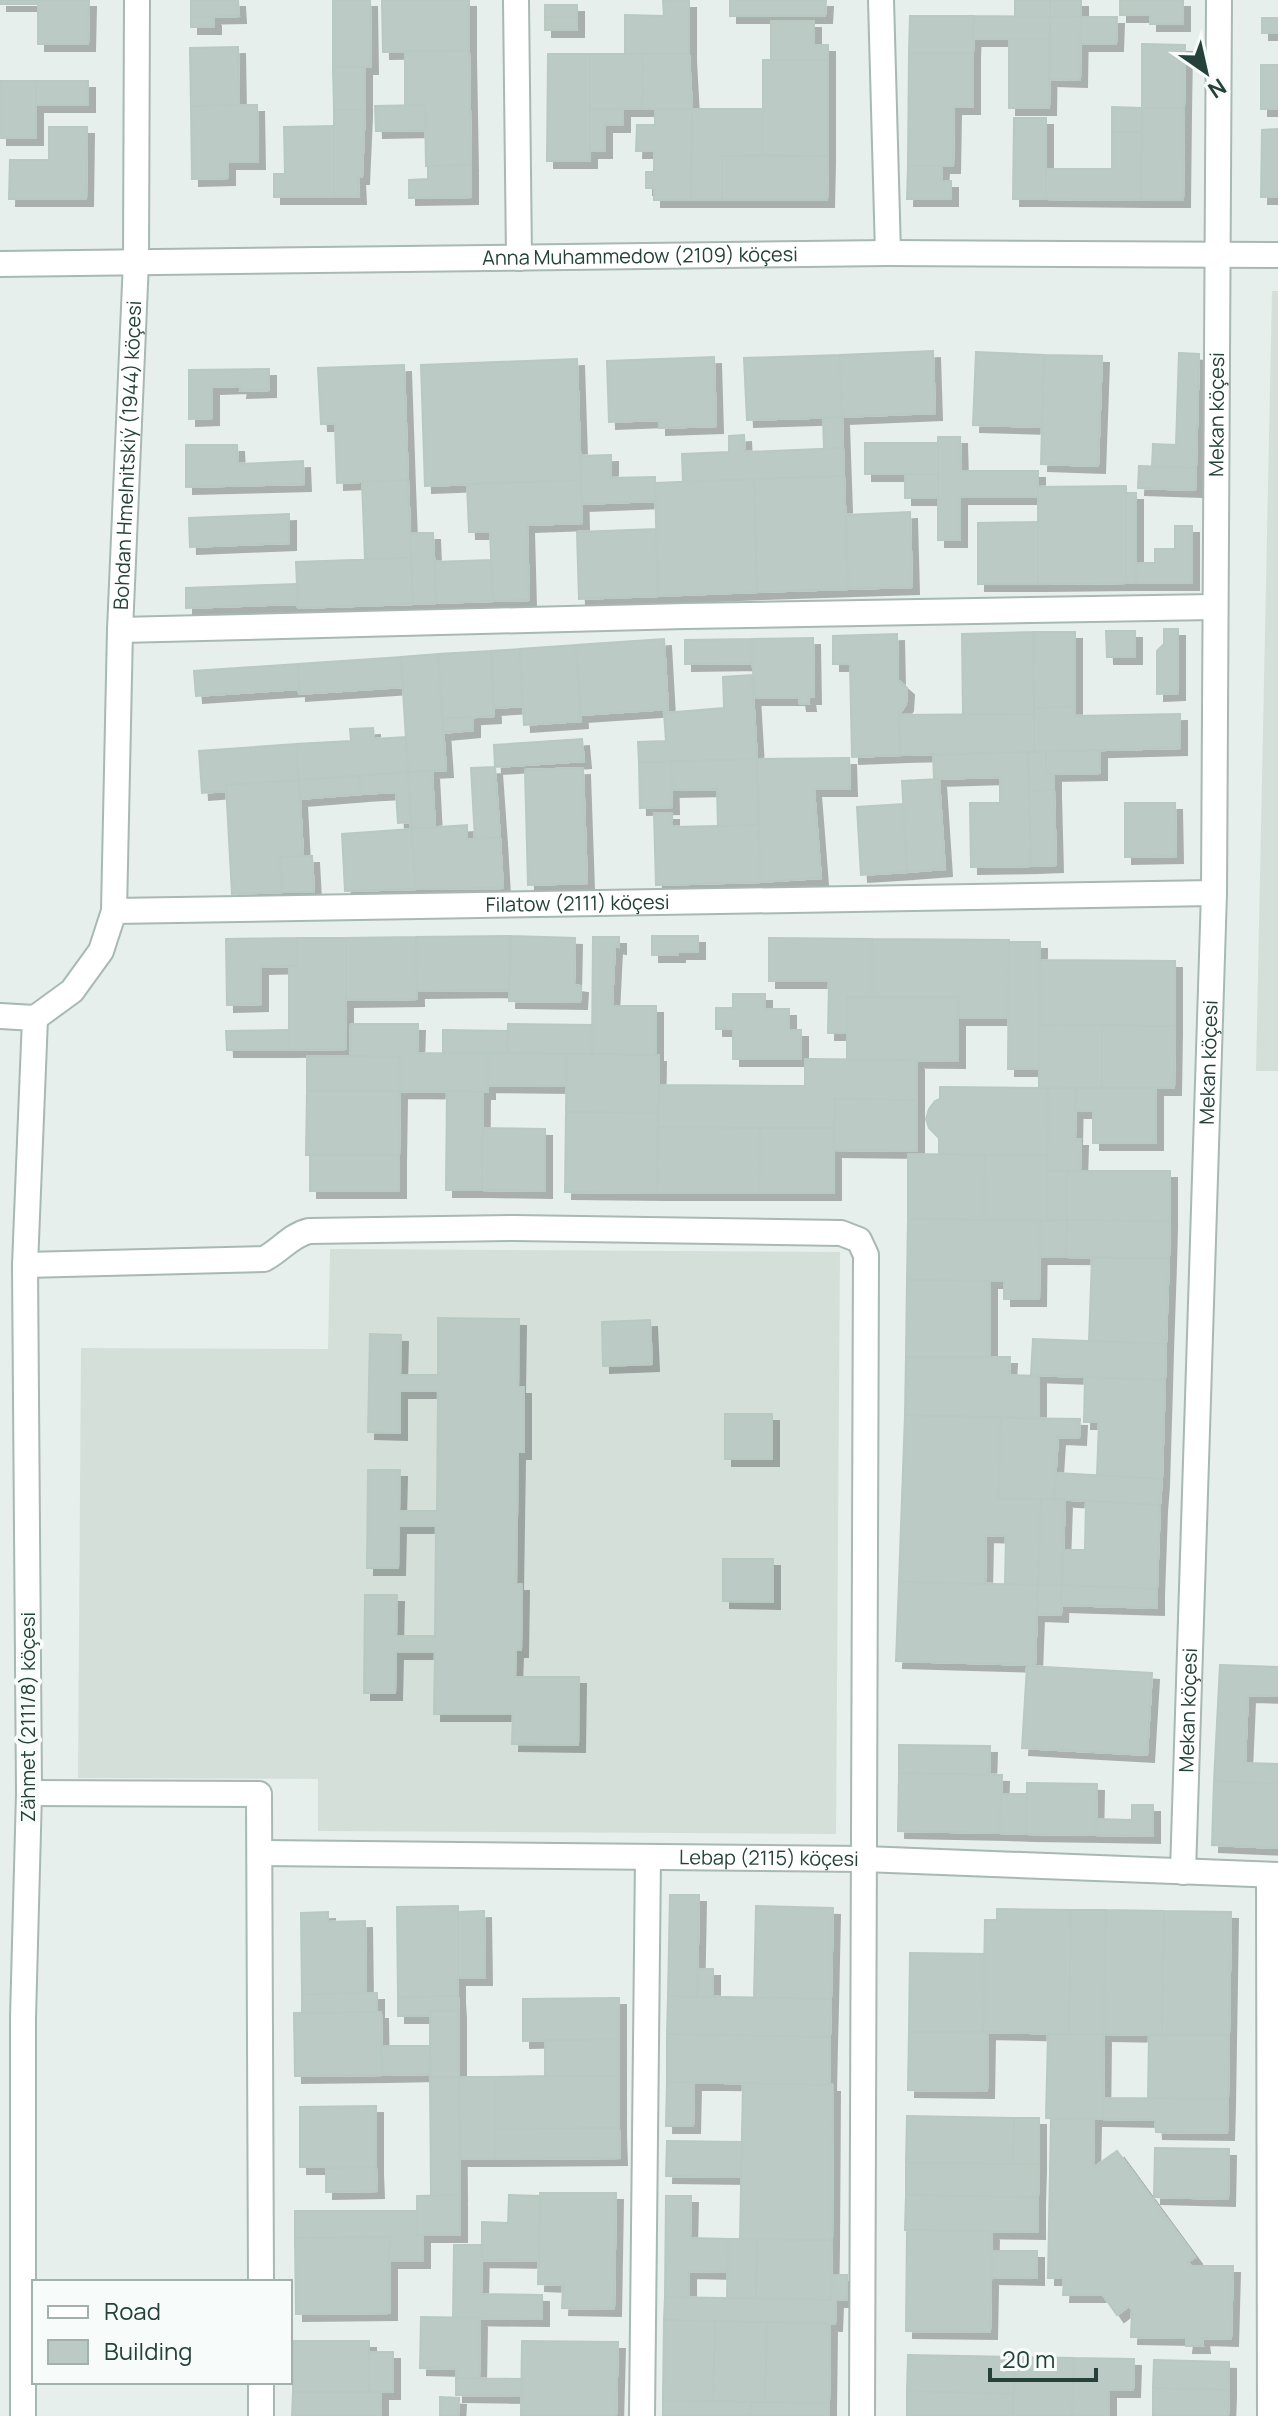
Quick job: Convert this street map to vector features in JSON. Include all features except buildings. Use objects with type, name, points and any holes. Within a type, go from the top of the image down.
[{"type":"street","name":"Bohdan Hmelnitskiý (1944) köçesi","points":[[114,911],[120,630],[136,261],[137,0]]},
{"type":"street","points":[[516,0],[519,258]]},
{"type":"street","points":[[881,0],[888,253]]},
{"type":"street","name":"Mekan köçesi","points":[[1183,1872],[1214,893],[1219,0]]},
{"type":"street","name":"Anna Muhammedow (2109) köçesi","points":[[0,264],[888,253],[1278,255]]},
{"type":"street","points":[[120,630],[1214,607]]},
{"type":"street","name":"Filatow (2111) köçesi","points":[[114,911],[1214,893]]},
{"type":"street","points":[[0,1016],[35,1018],[72,991],[101,951],[114,911]]},
{"type":"street","name":"Zähmet (2111/8) köçesi","points":[[23,2416],[11,2018],[29,1793],[25,1265],[35,1018]]},
{"type":"street","points":[[25,1265],[264,1259],[297,1234],[309,1231],[514,1228],[841,1233],[859,1240],[866,1255],[862,2416]]},
{"type":"street","points":[[29,1793],[259,1794],[261,2280]]},
{"type":"street","name":"Lebap (2115) köçesi","points":[[261,1853],[864,1859],[1274,1875]]},
{"type":"street","points":[[642,2416],[648,1857]]},
{"type":"street","points":[[1270,2416],[1274,1875]]},
{"type":"street","points":[[261,2384],[261,2416]]},
{"type":"shaded area","points":[[1272,291],[1278,291],[1278,1071],[1256,1071]]},
{"type":"shaded area","points":[[330,1249],[840,1252],[836,1834],[318,1831],[318,1779],[78,1778],[81,1348],[328,1349]]}]
